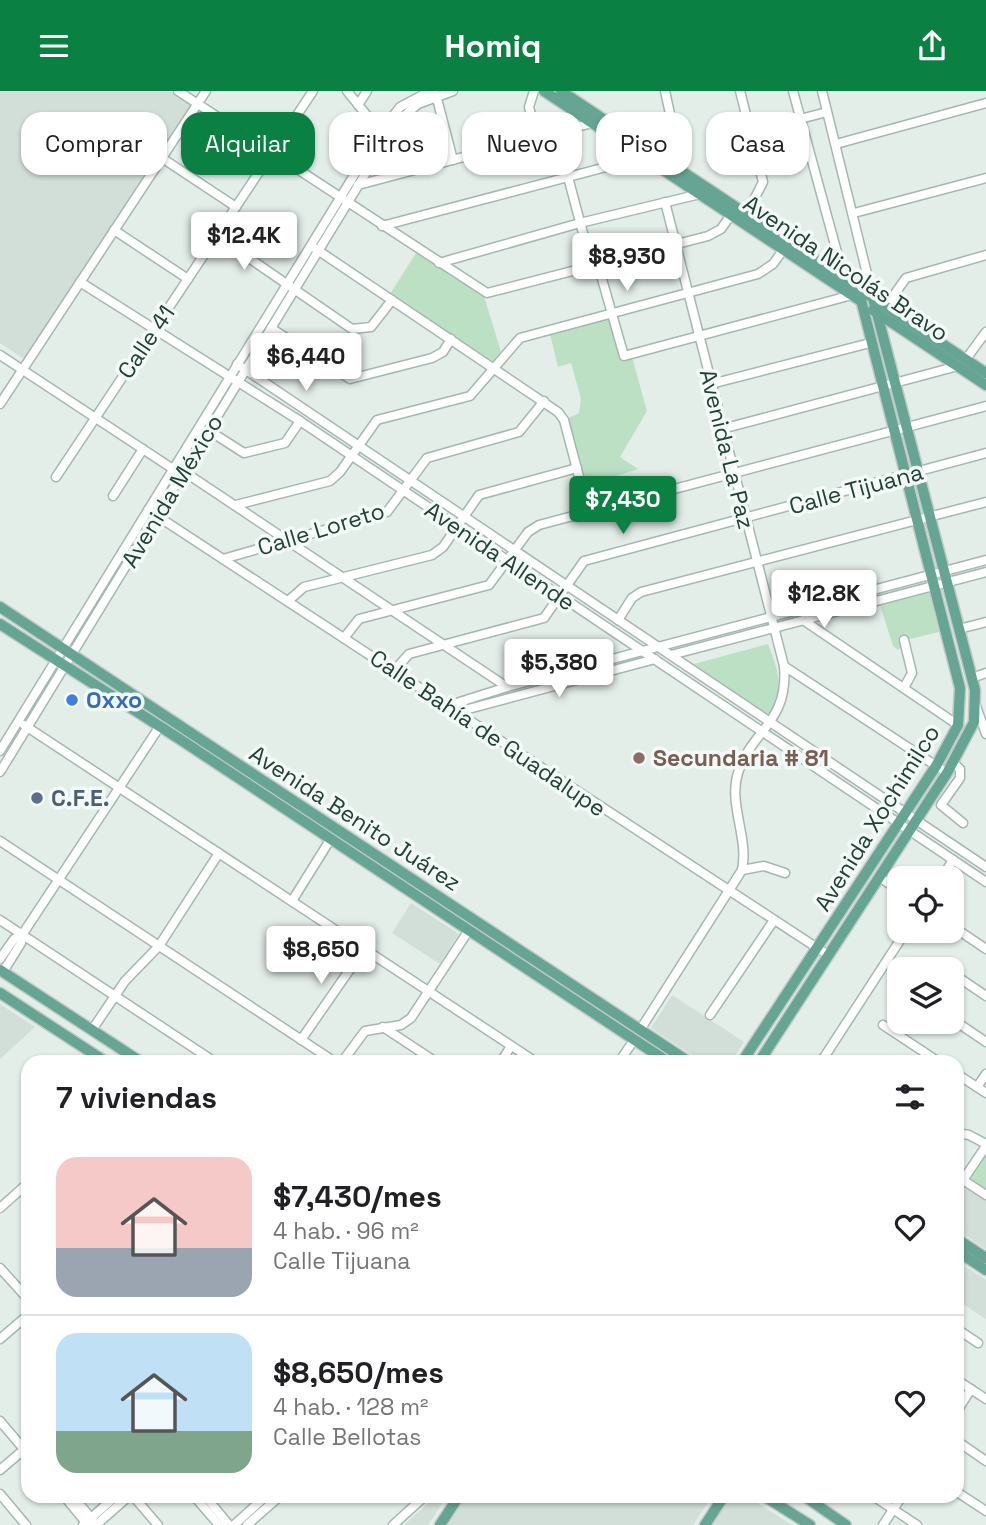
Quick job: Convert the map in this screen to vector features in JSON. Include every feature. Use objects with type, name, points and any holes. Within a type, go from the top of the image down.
[{"type":"main road","name":"Avenida Nicolás Bravo","points":[[544,91],[596,125]]},
{"type":"main road","name":"Avenida Nicolás Bravo","points":[[561,91],[596,117]]},
{"type":"main road","name":"Avenida Nicolás Bravo","points":[[671,175],[700,194],[734,211],[747,213],[786,246],[844,278],[856,294],[873,298],[886,306],[962,363],[986,385]]},
{"type":"main road","name":"Avenida Nicolás Bravo","points":[[686,175],[856,294],[875,311],[962,363],[986,373]]},
{"type":"main road","name":"Avenida Xochimilco","points":[[748,1055],[936,766],[958,725],[960,688],[856,294]]},
{"type":"main road","name":"Avenida Xochimilco","points":[[764,1055],[947,773],[968,738],[976,706],[948,582],[873,298]]},
{"type":"main road","name":"Avenida Benito Juárez","points":[[0,607],[678,1055]]},
{"type":"main road","name":"Avenida Benito Juárez","points":[[0,624],[160,726],[657,1055]]},
{"type":"main road","points":[[178,738],[191,741],[198,737]]},
{"type":"main road","points":[[332,826],[330,840],[344,841],[373,859],[384,861]]},
{"type":"main road","points":[[523,966],[530,957]]},
{"type":"main road","points":[[1,971],[130,1055]]},
{"type":"main road","points":[[0,993],[96,1055]]},
{"type":"main road","points":[[964,1244],[986,1258]]},
{"type":"main road","points":[[964,1256],[986,1270]]},
{"type":"main road","points":[[440,1525],[454,1503]]},
{"type":"main road","points":[[705,1525],[719,1503]]},
{"type":"main road","points":[[775,1503],[810,1525]]},
{"type":"main road","points":[[814,1503],[846,1525]]},
{"type":"street","points":[[178,91],[210,112]]},
{"type":"street","points":[[167,150],[206,91]]},
{"type":"street","name":"Calle 41","points":[[299,112],[313,91]]},
{"type":"street","points":[[347,91],[364,112]]},
{"type":"street","points":[[358,105],[367,91]]},
{"type":"street","name":"Avenida México","points":[[408,112],[434,92],[453,91]]},
{"type":"street","points":[[530,112],[529,107],[534,91]]},
{"type":"street","points":[[664,91],[669,112]]},
{"type":"street","points":[[740,91],[763,174],[761,190],[747,213]]},
{"type":"street","points":[[793,91],[798,112]]},
{"type":"street","points":[[822,91],[873,298]]},
{"type":"street","points":[[434,92],[453,159]]},
{"type":"street","points":[[836,144],[986,103]]},
{"type":"street","points":[[809,117],[827,112]]},
{"type":"street","points":[[582,126],[592,123]]},
{"type":"street","points":[[809,152],[844,278]]},
{"type":"street","points":[[358,185],[462,157]]},
{"type":"street","points":[[167,161],[236,207]]},
{"type":"street","points":[[382,226],[596,170]]},
{"type":"street","points":[[0,404],[151,175]]},
{"type":"street","name":"Calle 41","points":[[57,477],[257,175]]},
{"type":"street","points":[[305,175],[480,290],[493,293],[715,234],[734,211]]},
{"type":"street","name":"Avenida México","points":[[68,651],[173,469],[241,367],[359,175]]},
{"type":"street","name":"Avenida México","points":[[343,200],[358,185],[363,175]]},
{"type":"street","points":[[568,177],[580,223],[624,356],[856,294]]},
{"type":"street","points":[[854,213],[986,178]]},
{"type":"street","points":[[439,263],[580,223],[700,194]]},
{"type":"street","name":"Avenida La Paz","points":[[665,202],[784,666],[785,691],[764,733],[737,775],[744,851],[743,870]]},
{"type":"street","points":[[114,230],[188,279]]},
{"type":"street","points":[[217,236],[358,330],[376,324],[392,300]]},
{"type":"street","points":[[236,505],[330,481],[340,472],[377,420],[470,396],[520,338],[758,274],[766,270],[786,246]]},
{"type":"street","points":[[314,248],[544,401],[564,420],[588,511]]},
{"type":"street","points":[[886,306],[906,278],[986,255]]},
{"type":"street","name":"Avenida Allende","points":[[80,282],[300,421],[986,882]]},
{"type":"street","name":"Avenida México","points":[[241,367],[271,328],[291,286]]},
{"type":"street","points":[[271,328],[350,379],[432,358],[443,352],[452,339]]},
{"type":"street","points":[[722,429],[962,363],[986,332]]},
{"type":"street","points":[[711,384],[870,343]]},
{"type":"street","points":[[0,355],[173,469],[183,471],[288,539],[507,687]]},
{"type":"street","name":"Avenida Allende","points":[[241,367],[986,867]]},
{"type":"street","name":"Avenida México","points":[[0,772],[60,664],[208,430],[234,378]]},
{"type":"street","name":"Calle Loreto","points":[[223,559],[288,539],[380,516],[393,508],[422,463],[432,455],[519,432],[544,401]]},
{"type":"street","points":[[344,638],[359,619],[489,585],[533,528],[588,511],[986,406]]},
{"type":"street","points":[[208,430],[244,453],[285,443],[300,421]]},
{"type":"street","points":[[113,496],[143,449]]},
{"type":"street","name":"Calle Tijuana","points":[[394,671],[406,655],[544,618],[584,561],[986,453]]},
{"type":"street","points":[[288,601],[304,587],[438,552],[479,495],[577,468]]},
{"type":"street","points":[[618,620],[632,598],[641,592],[986,502]]},
{"type":"street","name":"Calle Bahía de Guadalupe","points":[[148,510],[828,955]]},
{"type":"street","points":[[457,712],[803,620],[933,580],[945,571],[986,560]]},
{"type":"street","points":[[447,706],[507,687],[771,616],[933,580],[948,582],[986,572]]},
{"type":"street","points":[[803,620],[958,725]]},
{"type":"street","points":[[959,629],[986,622]]},
{"type":"street","points":[[904,640],[912,673],[904,688]]},
{"type":"street","name":"Avenida México","points":[[0,751],[18,721],[60,664]]},
{"type":"street","points":[[784,666],[947,773]]},
{"type":"street","points":[[971,678],[986,673]]},
{"type":"street","points":[[976,706],[984,720],[986,734]]},
{"type":"street","points":[[18,721],[525,1055]]},
{"type":"street","points":[[1,971],[160,726]]},
{"type":"street","points":[[953,763],[960,769],[960,778],[941,805],[963,823]]},
{"type":"street","points":[[292,901],[330,840]]},
{"type":"street","points":[[0,841],[324,1055]]},
{"type":"street","points":[[92,1030],[133,971],[159,946],[219,853]]},
{"type":"street","points":[[949,866],[953,860]]},
{"type":"street","points":[[640,1030],[743,870],[764,866],[785,873]]},
{"type":"street","points":[[879,877],[887,882]]},
{"type":"street","points":[[0,920],[203,1055]]},
{"type":"street","points":[[710,1015],[774,920]]},
{"type":"street","points":[[347,1055],[365,1031],[406,1023],[469,930]]},
{"type":"street","points":[[964,934],[986,949]]},
{"type":"street","points":[[0,959],[14,939],[22,935]]},
{"type":"street","points":[[826,1055],[898,943]]},
{"type":"street","points":[[301,1040],[364,949]]},
{"type":"street","points":[[964,981],[986,996]]},
{"type":"street","points":[[883,1025],[928,1055]]},
{"type":"street","points":[[381,1026],[425,1055]]},
{"type":"street","points":[[964,1027],[986,1042]]},
{"type":"street","points":[[624,1055],[634,1040]]},
{"type":"street","points":[[505,1055],[511,1046]]},
{"type":"street","points":[[977,1087],[986,1074]]},
{"type":"street","points":[[964,1079],[986,1093]]},
{"type":"street","points":[[964,1134],[986,1145],[964,1180],[986,1195]]},
{"type":"street","points":[[0,1208],[21,1188]]},
{"type":"street","points":[[0,1268],[21,1291]]},
{"type":"street","points":[[0,1339],[21,1321]]},
{"type":"street","points":[[964,1334],[978,1343]]},
{"type":"street","points":[[964,1384],[986,1399]]},
{"type":"street","points":[[964,1400],[971,1389]]},
{"type":"street","points":[[0,1421],[21,1442]]},
{"type":"street","points":[[964,1446],[986,1461]]},
{"type":"street","points":[[0,1470],[21,1453]]},
{"type":"street","points":[[0,1494],[26,1525]]},
{"type":"street","points":[[964,1497],[986,1511]]},
{"type":"street","points":[[71,1503],[91,1524]]},
{"type":"street","points":[[77,1503],[91,1524]]},
{"type":"street","points":[[91,1524],[110,1503]]},
{"type":"street","points":[[91,1524],[121,1503]]},
{"type":"street","points":[[138,1503],[158,1525]]},
{"type":"street","points":[[200,1503],[219,1525]]},
{"type":"street","points":[[211,1503],[231,1525],[258,1503]]},
{"type":"street","points":[[247,1525],[271,1503]]},
{"type":"street","points":[[393,1525],[417,1503]]},
{"type":"street","points":[[884,1503],[916,1525]]},
{"type":"street","points":[[883,1525],[897,1503]]},
{"type":"shaded area","points":[[0,91],[170,91],[195,108],[192,112],[181,112],[181,129],[167,150],[167,112],[21,112],[21,175],[151,175],[27,361],[0,343]]},
{"type":"shaded area","points":[[411,903],[459,934],[440,964],[392,933]]},
{"type":"shaded area","points":[[672,995],[744,1042],[736,1055],[692,1055],[651,1028]]},
{"type":"shaded area","points":[[0,1004],[35,1027],[0,1059]]},
{"type":"shaded area","points":[[964,1186],[986,1201],[986,1249],[964,1235]]},
{"type":"shaded area","points":[[964,1266],[986,1280],[986,1319],[964,1305]]},
{"type":"shaded area","points":[[428,1503],[442,1503],[428,1525],[404,1525]]},
{"type":"shaded area","points":[[462,1503],[707,1503],[693,1525],[448,1525]]},
{"type":"shaded area","points":[[724,1503],[758,1503],[792,1525],[710,1525]]},
{"type":"green space","points":[[418,250],[483,293],[501,352],[494,362],[390,294]]},
{"type":"green space","points":[[609,313],[621,359],[632,357],[647,411],[620,457],[638,469],[585,486],[568,418],[579,413],[581,399],[571,363],[558,367],[549,330]]},
{"type":"green space","points":[[929,592],[939,632],[906,640],[898,650],[893,646],[880,605]]},
{"type":"green space","points":[[768,644],[779,689],[768,715],[694,664]]},
{"type":"green space","points":[[986,1152],[986,1191],[968,1179]]},
{"type":"place","name":"Oxxo","points":[[72,700]]},
{"type":"place","name":"Secundaria # 81","points":[[639,758]]},
{"type":"place","name":"C.F.E.","points":[[37,798]]}]
